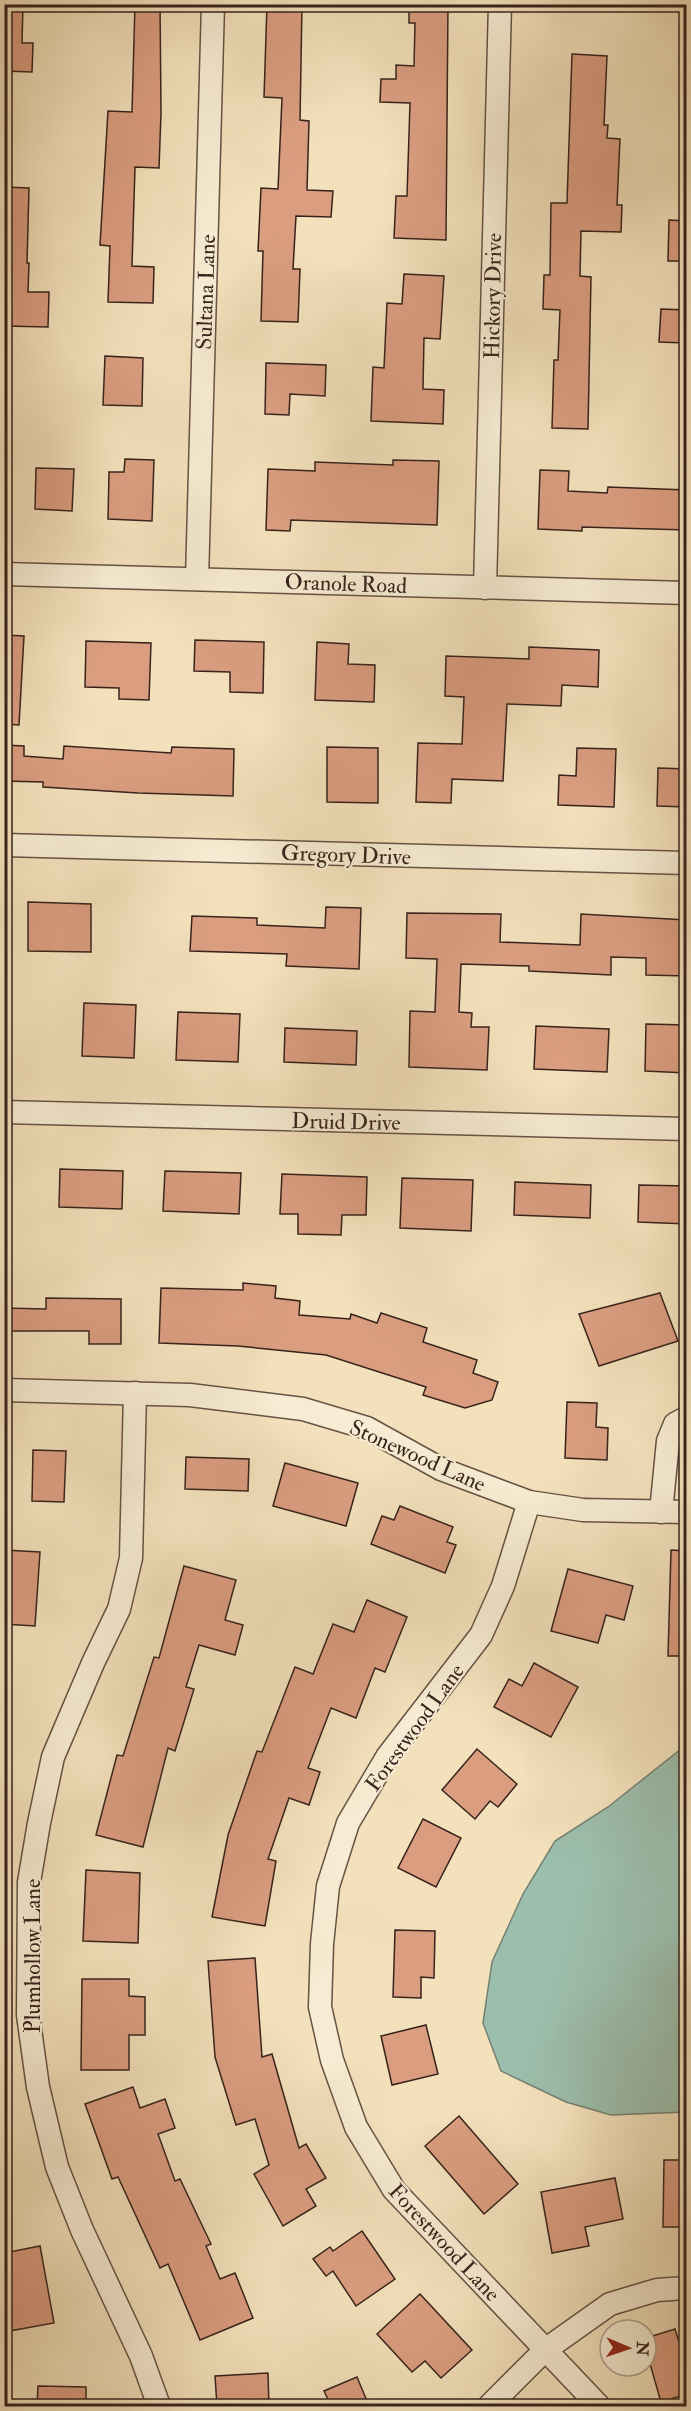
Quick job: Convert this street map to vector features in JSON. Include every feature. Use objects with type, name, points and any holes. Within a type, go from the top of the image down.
[{"type":"street","name":"Sultana Lane","points":[[197,579],[213,4]]},
{"type":"street","name":"Hickory Drive","points":[[485,588],[500,4]]},
{"type":"street","name":"Oranole Road","points":[[4,574],[687,594]]},
{"type":"street","name":"Gregory Drive","points":[[4,845],[687,863]]},
{"type":"street","name":"Druid Drive","points":[[4,1112],[687,1129]]},
{"type":"street","name":"Stonewood Lane","points":[[4,1390],[200,1396],[303,1409],[367,1428],[441,1469],[529,1502],[583,1510],[687,1512]]},
{"type":"street","name":"Plumhollow Lane","points":[[135,1393],[131,1558],[119,1609],[53,1757],[29,1882],[28,2016],[38,2087],[57,2167],[82,2230],[141,2356],[159,2406]]},
{"type":"street","points":[[661,1512],[668,1441],[675,1424],[687,1418]]},
{"type":"street","name":"Forestwood Lane","points":[[529,1502],[503,1586],[481,1635],[387,1757],[348,1823],[328,1886],[321,1944],[320,2007],[332,2061],[356,2127],[394,2190],[599,2406]]},
{"type":"street","points":[[489,2406],[546,2349],[609,2304],[657,2290],[687,2288]]},
{"type":"shaded area","points":[[686,1745],[686,2112],[611,2115],[566,2102],[501,2071],[483,2023],[492,1962],[523,1894],[555,1841],[608,1807]]},
{"type":"building","points":[[4,4],[23,4],[22,43],[33,43],[32,72],[4,71]]},
{"type":"building","points":[[135,4],[160,4],[159,168],[135,167],[132,266],[154,267],[153,303],[108,302],[110,246],[100,245],[108,111],[132,112]]},
{"type":"building","points":[[267,4],[302,4],[300,120],[309,121],[307,190],[333,191],[331,217],[296,216],[293,269],[300,269],[298,322],[261,321],[263,251],[258,251],[261,188],[278,189],[282,98],[264,97]]},
{"type":"building","points":[[409,4],[448,4],[446,240],[394,238],[396,196],[407,196],[410,103],[380,102],[381,79],[396,79],[396,65],[414,66],[415,23],[409,23]]},
{"type":"building","points":[[572,54],[607,56],[604,125],[608,125],[607,138],[620,139],[617,205],[622,205],[621,232],[581,231],[580,276],[591,277],[588,429],[552,428],[554,360],[558,360],[560,310],[543,309],[544,275],[550,275],[551,203],[567,203]]},
{"type":"building","points":[[4,187],[29,188],[28,292],[49,292],[48,327],[4,326]]},
{"type":"building","points":[[669,220],[687,221],[687,261],[668,261]]},
{"type":"building","points":[[404,274],[444,276],[440,339],[424,338],[423,389],[444,390],[443,424],[371,421],[373,367],[384,368],[387,303],[402,304]]},
{"type":"building","points":[[661,309],[687,310],[685,343],[659,342]]},
{"type":"building","points":[[105,356],[143,358],[142,406],[103,405]]},
{"type":"building","points":[[266,363],[326,365],[325,396],[290,394],[289,415],[265,414]]},
{"type":"building","points":[[125,459],[154,460],[152,521],[108,519],[109,472],[124,472]]},
{"type":"building","points":[[393,460],[439,461],[437,525],[291,520],[290,531],[266,530],[268,469],[315,471],[315,462],[393,465]]},
{"type":"building","points":[[36,468],[74,469],[72,511],[35,509]]},
{"type":"building","points":[[540,470],[569,471],[568,491],[607,493],[608,487],[687,490],[687,530],[582,527],[582,531],[538,529]]},
{"type":"building","points":[[4,635],[24,636],[19,725],[4,724]]},
{"type":"building","points":[[195,640],[264,642],[263,693],[230,692],[230,672],[194,671]]},
{"type":"building","points":[[86,641],[151,643],[149,700],[119,699],[119,688],[85,687]]},
{"type":"building","points":[[317,642],[349,644],[348,664],[375,665],[374,702],[315,700]]},
{"type":"building","points":[[529,647],[599,650],[598,687],[562,685],[561,706],[507,704],[503,781],[452,779],[451,803],[416,802],[418,743],[462,744],[464,697],[445,696],[446,656],[529,659]]},
{"type":"building","points":[[4,745],[24,746],[24,756],[63,759],[64,746],[171,753],[172,747],[234,749],[233,796],[43,787],[43,782],[4,781]]},
{"type":"building","points":[[327,747],[378,748],[378,803],[327,802]]},
{"type":"building","points":[[577,748],[616,749],[614,807],[558,805],[559,775],[576,776]]},
{"type":"building","points":[[658,768],[687,769],[687,807],[657,806]]},
{"type":"building","points":[[28,902],[91,904],[91,952],[28,951]]},
{"type":"building","points":[[326,907],[361,908],[359,969],[286,966],[287,954],[190,951],[192,916],[257,918],[257,925],[325,928]]},
{"type":"building","points":[[407,913],[501,914],[500,942],[580,945],[581,914],[687,920],[687,976],[646,975],[646,958],[611,957],[611,975],[529,971],[529,966],[461,964],[459,1012],[472,1013],[471,1027],[489,1027],[487,1070],[409,1067],[410,1011],[435,1012],[437,959],[406,958]]},
{"type":"building","points":[[84,1003],[136,1005],[134,1058],[82,1056]]},
{"type":"building","points":[[178,1012],[240,1014],[238,1062],[176,1060]]},
{"type":"building","points":[[646,1024],[687,1025],[687,1073],[645,1071]]},
{"type":"building","points":[[536,1026],[609,1029],[607,1072],[534,1069]]},
{"type":"building","points":[[285,1028],[357,1031],[356,1065],[284,1062]]},
{"type":"building","points":[[60,1169],[123,1171],[122,1209],[59,1207]]},
{"type":"building","points":[[165,1171],[241,1173],[239,1214],[163,1211]]},
{"type":"building","points":[[282,1174],[367,1177],[366,1215],[342,1215],[341,1235],[298,1234],[298,1214],[280,1214]]},
{"type":"building","points":[[402,1178],[473,1180],[471,1231],[400,1228]]},
{"type":"building","points":[[515,1182],[591,1185],[590,1218],[514,1215]]},
{"type":"building","points":[[639,1185],[687,1186],[687,1224],[638,1222]]},
{"type":"building","points":[[243,1283],[276,1286],[275,1298],[300,1301],[299,1315],[350,1319],[351,1314],[377,1323],[381,1313],[427,1328],[423,1342],[477,1360],[473,1373],[498,1382],[492,1400],[465,1408],[423,1395],[426,1387],[326,1355],[238,1346],[159,1343],[161,1288],[243,1290]]},
{"type":"building","points":[[660,1293],[678,1341],[599,1366],[579,1314]]},
{"type":"building","points":[[46,1298],[121,1299],[121,1344],[89,1344],[89,1331],[4,1331],[4,1308],[46,1309]]},
{"type":"building","points":[[567,1402],[597,1403],[596,1427],[608,1428],[607,1460],[565,1458]]},
{"type":"building","points":[[33,1450],[66,1451],[64,1502],[32,1501]]},
{"type":"building","points":[[186,1457],[249,1459],[248,1491],[185,1489]]},
{"type":"building","points":[[285,1463],[358,1483],[346,1526],[273,1506]]},
{"type":"building","points":[[400,1506],[453,1527],[447,1542],[456,1545],[445,1573],[371,1544],[382,1516],[394,1520]]},
{"type":"building","points":[[4,1550],[40,1552],[35,1626],[4,1624]]},
{"type":"building","points":[[671,1550],[687,1551],[687,1656],[668,1656]]},
{"type":"building","points":[[184,1566],[236,1580],[225,1620],[243,1625],[235,1655],[199,1645],[186,1687],[194,1689],[175,1751],[168,1748],[143,1847],[96,1835],[117,1755],[123,1756],[154,1657],[159,1658]]},
{"type":"building","points":[[568,1569],[633,1586],[624,1620],[606,1615],[598,1643],[551,1631]]},
{"type":"building","points":[[367,1600],[407,1617],[385,1672],[375,1668],[356,1718],[331,1708],[308,1768],[320,1772],[309,1805],[289,1798],[268,1859],[276,1861],[265,1926],[212,1917],[228,1835],[257,1751],[262,1752],[295,1667],[313,1674],[333,1624],[354,1632]]},
{"type":"building","points":[[534,1663],[578,1687],[551,1737],[494,1707],[509,1679],[522,1686]]},
{"type":"building","points":[[477,1749],[517,1784],[498,1807],[490,1801],[475,1819],[442,1790]]},
{"type":"building","points":[[423,1819],[461,1838],[436,1887],[398,1868]]},
{"type":"building","points":[[86,1870],[140,1873],[138,1943],[83,1941]]},
{"type":"building","points":[[395,1930],[435,1931],[434,1978],[421,1977],[421,1998],[393,1997]]},
{"type":"building","points":[[255,1958],[262,2057],[272,2054],[299,2148],[306,2144],[326,2178],[306,2189],[316,2206],[283,2226],[254,2174],[269,2165],[255,2119],[236,2125],[215,2057],[208,1961]]},
{"type":"building","points":[[82,1979],[129,1979],[129,1996],[145,1997],[145,2035],[129,2035],[129,2070],[81,2070]]},
{"type":"building","points":[[426,2025],[438,2074],[392,2085],[381,2036]]},
{"type":"building","points":[[133,2087],[140,2108],[165,2099],[175,2128],[158,2134],[175,2181],[180,2179],[211,2244],[206,2246],[220,2279],[235,2273],[253,2318],[200,2340],[168,2264],[160,2268],[118,2177],[112,2179],[85,2104]]},
{"type":"building","points":[[459,2116],[518,2184],[484,2214],[425,2146]]},
{"type":"building","points":[[664,2160],[687,2160],[687,2227],[663,2227]]},
{"type":"building","points":[[615,2178],[623,2219],[585,2227],[589,2246],[552,2253],[541,2192]]},
{"type":"building","points":[[362,2231],[395,2279],[356,2306],[333,2271],[326,2276],[313,2259],[330,2247],[333,2251]]},
{"type":"building","points":[[40,2246],[54,2323],[4,2332],[4,2253]]},
{"type":"building","points":[[420,2294],[472,2350],[441,2378],[425,2361],[412,2372],[377,2334]]},
{"type":"building","points":[[675,2329],[679,2342],[687,2340],[687,2394],[661,2402],[654,2378],[658,2378],[658,2334]]},
{"type":"building","points":[[268,2373],[269,2406],[217,2406],[215,2376]]},
{"type":"building","points":[[357,2377],[369,2406],[331,2406],[324,2391]]},
{"type":"building","points":[[38,2386],[86,2387],[86,2406],[37,2406]]}]
